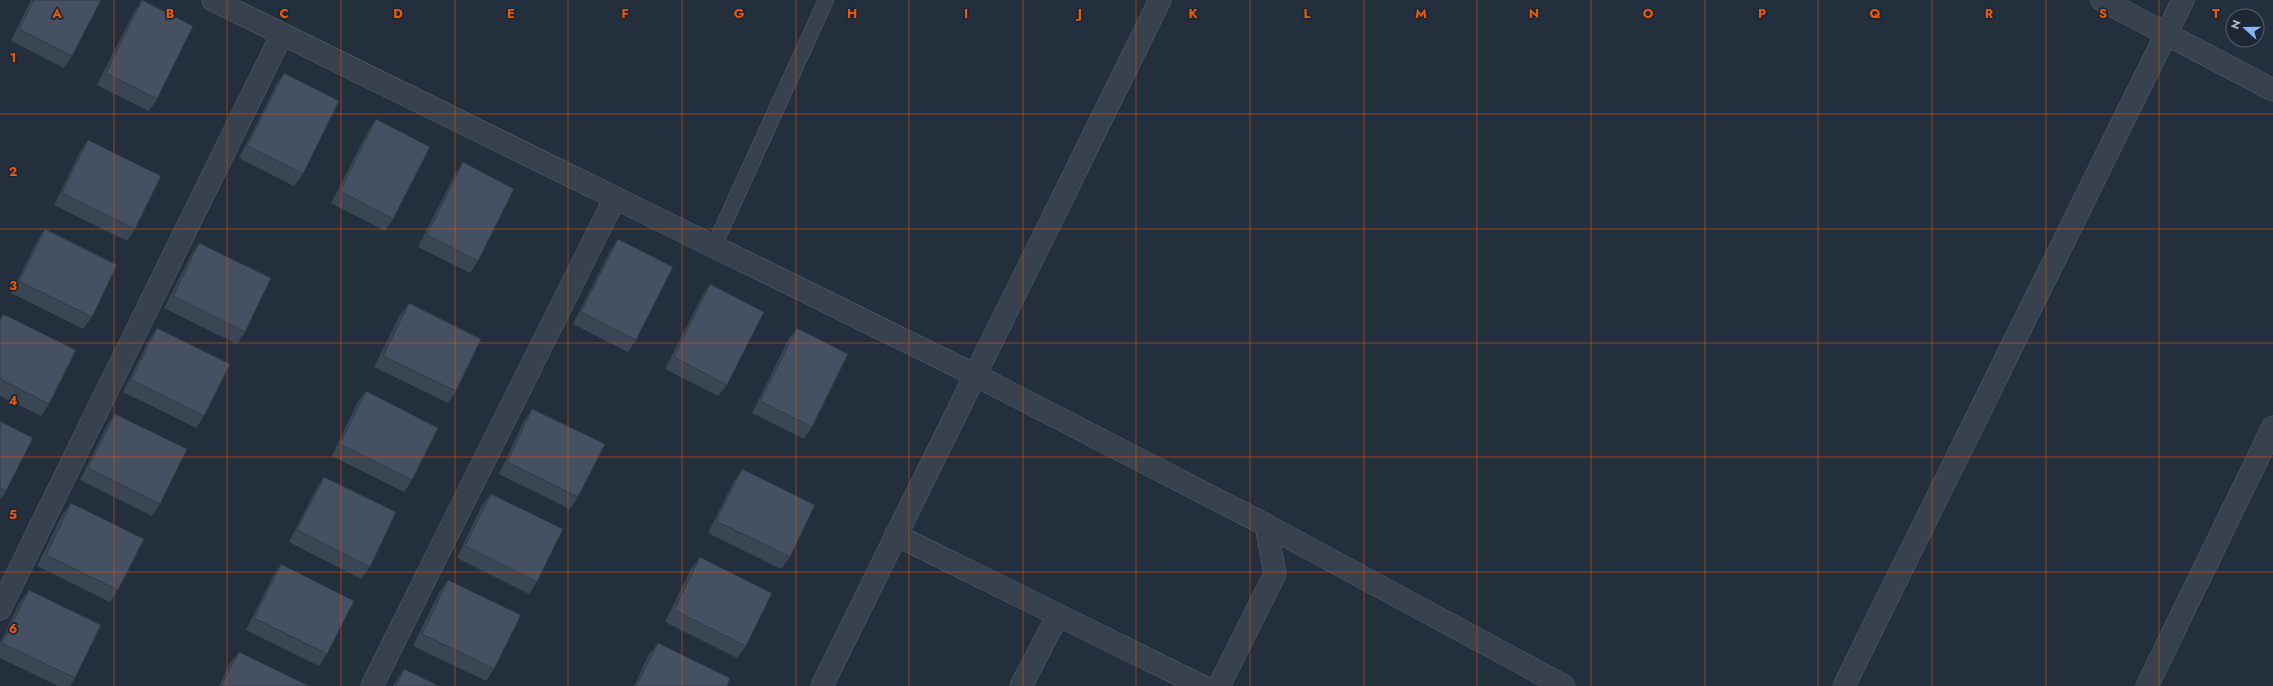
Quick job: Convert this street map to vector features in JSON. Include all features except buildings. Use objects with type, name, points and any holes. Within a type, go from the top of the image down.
[{"type":"street","points":[[213,0],[975,375],[1266,525],[1538,680],[1564,686]]},
{"type":"street","points":[[822,686],[1160,0]]},
{"type":"street","points":[[2102,0],[2273,90]]},
{"type":"street","points":[[1844,686],[2183,0]]},
{"type":"street","points":[[0,609],[282,34]]},
{"type":"street","points":[[372,686],[615,198]]},
{"type":"street","points":[[2148,686],[2273,428]]},
{"type":"street","points":[[1219,686],[1275,574],[1266,525]]},
{"type":"street","points":[[896,535],[1202,686]]},
{"type":"street","points":[[1021,686],[1058,615]]},
{"type":"lane","points":[[714,246],[826,0]]}]
